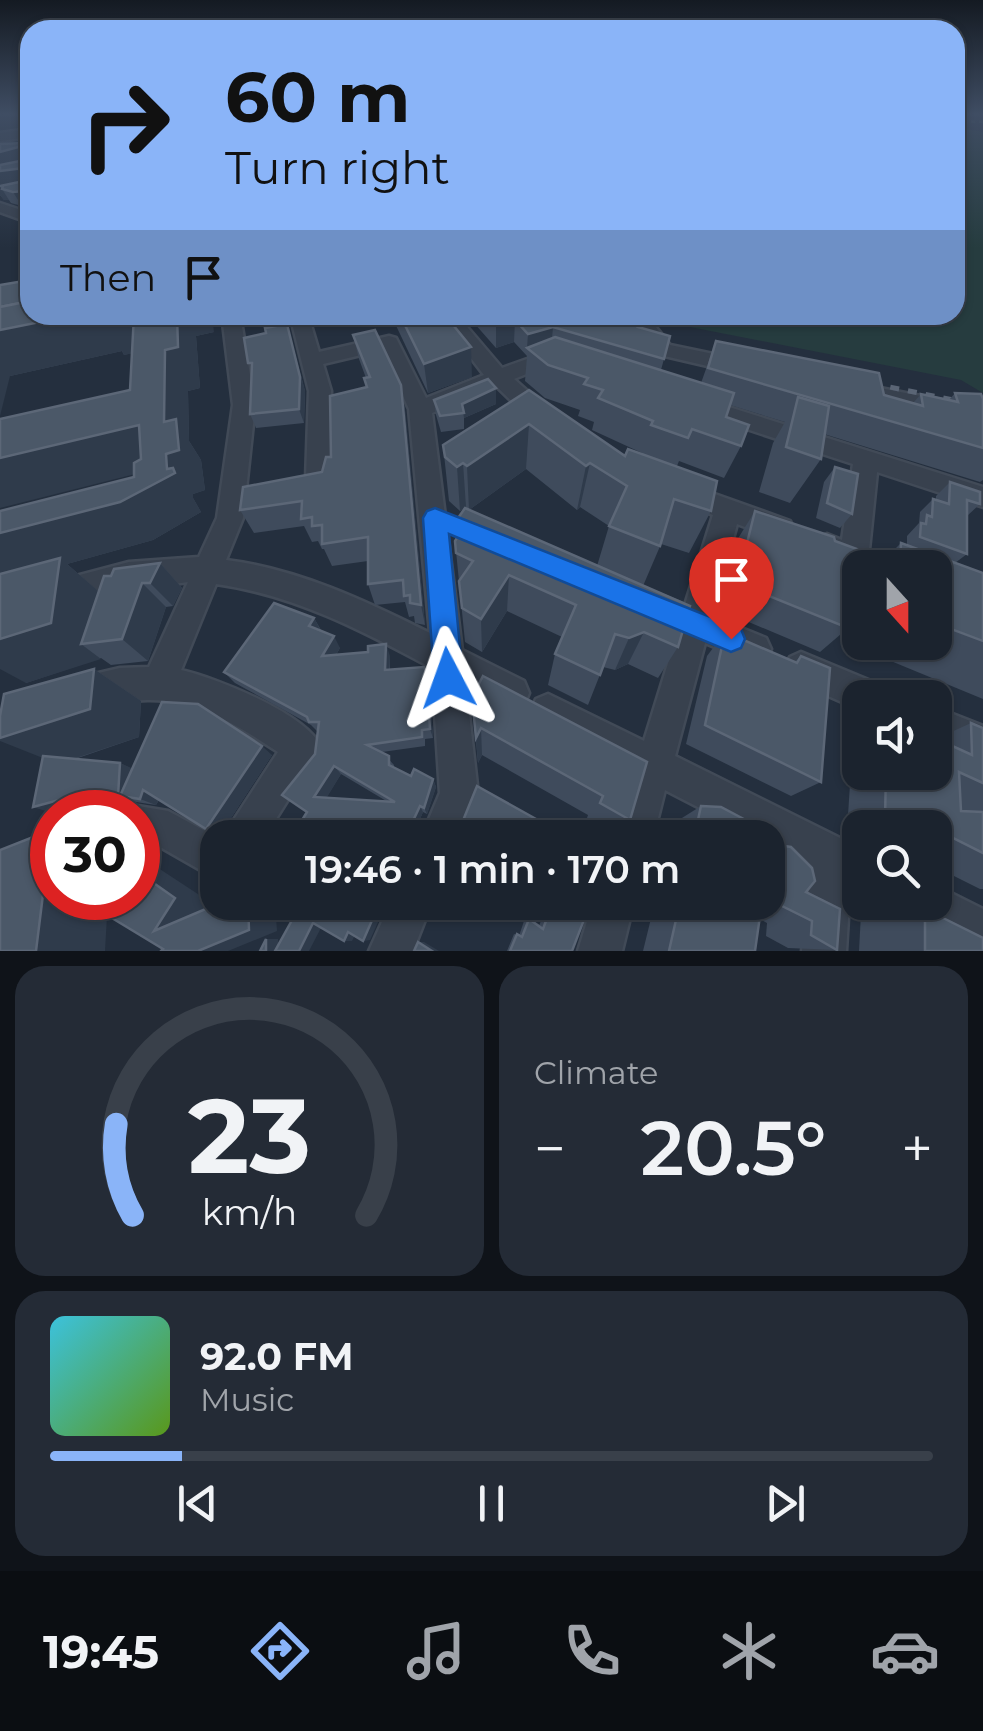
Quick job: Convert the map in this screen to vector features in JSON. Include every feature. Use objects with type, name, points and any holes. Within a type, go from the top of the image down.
[{"type":"street","points":[[159,683],[241,499],[244,405],[232,325]]},
{"type":"street","points":[[284,493],[318,488],[320,390],[302,325]]},
{"type":"street","points":[[454,325],[498,378],[558,429]]},
{"type":"street","points":[[644,325],[663,350],[766,372]]},
{"type":"street","points":[[311,360],[389,342],[420,409],[435,518],[459,794],[448,820]]},
{"type":"street","points":[[672,352],[668,388],[866,460],[983,497]]},
{"type":"street","points":[[420,409],[544,359],[582,368]]},
{"type":"street","points":[[840,388],[971,415]]},
{"type":"street","points":[[965,391],[983,453]]},
{"type":"street","points":[[855,550],[866,460]]},
{"type":"street","points":[[658,483],[842,552]]},
{"type":"street","points":[[637,820],[728,510]]},
{"type":"street","points":[[435,518],[470,532]]},
{"type":"street","points":[[0,610],[120,578],[209,570],[262,577],[320,598],[842,860]]},
{"type":"street","points":[[627,596],[842,685]]},
{"type":"street","points":[[47,703],[123,683],[199,688],[303,746],[253,820]]},
{"type":"street","points":[[952,731],[983,744]]},
{"type":"street","points":[[160,829],[200,849]]},
{"type":"street","points":[[824,951],[842,878]]},
{"type":"street","points":[[952,915],[983,931]]},
{"type":"street","points":[[391,951],[404,920]]},
{"type":"street","points":[[600,951],[609,920]]},
{"type":"green space","points":[[965,159],[983,159],[983,393],[961,380],[680,325],[965,325]]},
{"type":"building","points":[[20,161],[20,168],[0,171],[0,165]]},
{"type":"building","points":[[20,182],[20,191],[13,192],[0,186]]},
{"type":"building","points":[[20,282],[20,303],[0,307],[0,285]]},
{"type":"building","points":[[20,303],[20,325],[25,325],[0,330],[0,307]]},
{"type":"building","points":[[133,325],[177,325],[178,347],[165,350],[164,422],[176,419],[179,450],[166,454],[167,469],[173,468],[175,473],[120,502],[0,533],[0,511],[134,477],[134,463],[141,459],[139,425],[0,458],[0,419],[130,390]]},
{"type":"building","points":[[287,325],[300,377],[299,409],[250,414],[252,363],[248,363],[244,338],[266,333],[265,328]]},
{"type":"building","points":[[405,325],[453,325],[471,347],[424,364]]},
{"type":"building","points":[[520,325],[639,325],[670,336],[664,359],[553,327],[528,334]]},
{"type":"building","points":[[375,330],[401,385],[421,605],[410,603],[410,595],[404,596],[403,580],[368,584],[368,537],[322,544],[322,525],[312,526],[312,517],[301,519],[302,501],[240,510],[243,487],[322,472],[326,457],[331,457],[330,396],[367,387],[364,378],[370,377],[353,335]]},
{"type":"building","points":[[555,337],[734,393],[726,417],[749,425],[741,446],[692,429],[688,438],[651,425],[653,421],[598,398],[603,390],[584,384],[588,378],[548,365],[527,348]]},
{"type":"building","points":[[716,341],[879,373],[884,395],[923,406],[921,394],[958,402],[955,393],[981,394],[983,448],[708,368]]},
{"type":"building","points":[[488,379],[496,388],[462,404],[464,413],[440,416],[434,400]]},
{"type":"building","points":[[529,390],[625,456],[628,449],[717,481],[711,511],[674,499],[660,546],[609,526],[627,486],[590,463],[586,466],[529,424],[467,466],[463,463],[457,467],[445,457],[443,445]]},
{"type":"building","points":[[798,397],[829,406],[821,459],[786,447]]},
{"type":"building","points":[[835,467],[858,474],[852,514],[827,503]]},
{"type":"building","points":[[950,482],[980,492],[980,504],[967,500],[967,554],[920,537],[921,523],[926,524],[927,515],[932,517],[933,499],[949,504]]},
{"type":"building","points":[[465,508],[690,606],[678,647],[644,632],[629,638],[615,634],[600,675],[555,654],[576,605],[509,575],[481,619],[462,608],[459,581],[473,561],[456,553],[455,541],[465,525],[456,521]]},
{"type":"building","points":[[755,511],[834,537],[835,541],[857,549],[842,550],[842,626],[737,583]]},
{"type":"building","points":[[901,543],[920,550],[901,550]]},
{"type":"building","points":[[60,558],[51,623],[0,639],[0,574]]},
{"type":"building","points":[[952,562],[983,573],[983,641],[952,629]]},
{"type":"building","points":[[160,563],[150,583],[142,583],[122,639],[81,644],[104,576],[111,576],[114,569]]},
{"type":"building","points":[[274,603],[314,618],[309,626],[334,636],[322,656],[368,652],[368,646],[386,644],[385,670],[424,667],[430,729],[422,730],[422,737],[367,745],[389,756],[389,765],[411,776],[414,769],[433,779],[424,808],[420,806],[413,820],[302,820],[307,812],[282,795],[315,754],[319,722],[309,722],[307,717],[224,672]],"holes":[[[334,766],[395,802],[314,797]]]},
{"type":"building","points":[[725,632],[797,663],[801,656],[830,668],[821,782],[705,725]]},
{"type":"building","points":[[94,669],[90,709],[0,738],[4,694]]},
{"type":"building","points":[[483,676],[647,762],[630,820],[600,803],[603,796],[481,728],[476,738],[472,697]]},
{"type":"building","points":[[162,702],[198,704],[262,746],[212,820],[200,820],[200,825],[160,801],[160,790],[123,790]]},
{"type":"building","points":[[971,723],[983,728],[983,783],[959,772],[961,811],[983,812],[983,853],[952,838],[952,810],[885,810],[886,790],[952,790],[952,746],[972,755]]},
{"type":"building","points":[[43,756],[120,763],[118,790],[36,790]]},
{"type":"building","points":[[477,786],[538,820],[463,820]]},
{"type":"building","points":[[701,806],[721,807],[745,820],[698,820]]},
{"type":"building","points":[[30,838],[30,920],[40,920],[36,951],[0,951],[0,850]]},
{"type":"building","points":[[785,846],[791,847],[812,868],[815,881],[806,892],[840,909],[837,950],[811,935],[812,921],[785,908]]},
{"type":"building","points":[[160,887],[175,898],[154,931],[200,911],[200,920],[249,920],[249,930],[198,951],[163,949],[115,920],[160,920]]},
{"type":"building","points":[[292,920],[372,920],[363,941],[348,932],[344,941],[313,923],[299,951],[275,951]]},
{"type":"building","points":[[529,920],[543,929],[546,920],[584,920],[572,951],[510,951],[517,934],[522,937]]},
{"type":"building","points":[[676,920],[759,920],[755,951],[669,951]]},
{"type":"building","points":[[925,920],[947,920],[983,938],[983,951],[925,951]]},
{"type":"building","points":[[418,942],[432,951],[414,951]]},
{"type":"railway","points":[[855,380],[983,406]]},
{"type":"route","points":[[448,678],[435,518],[731,639]]}]
